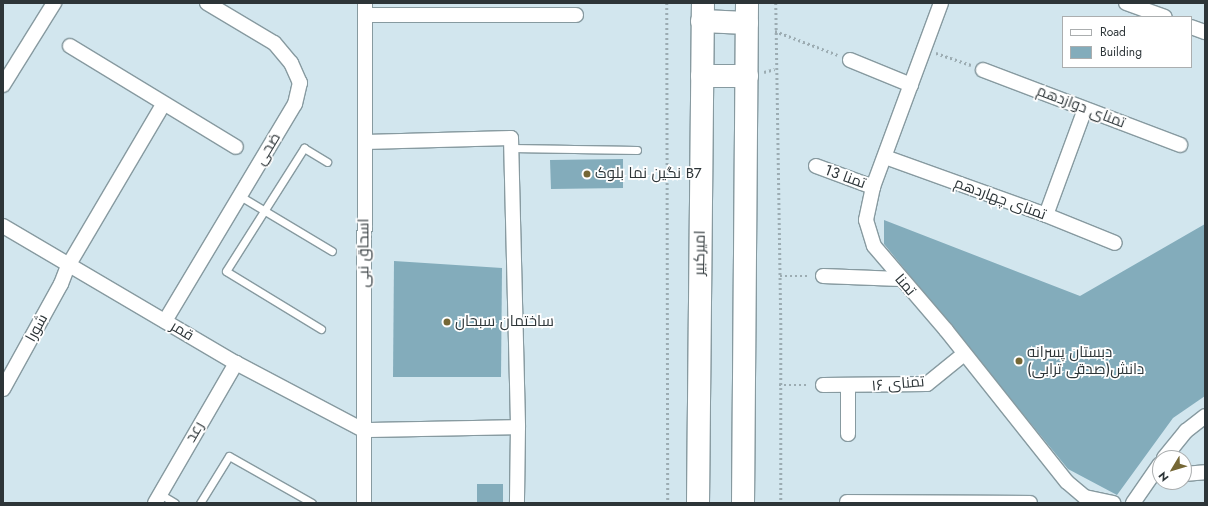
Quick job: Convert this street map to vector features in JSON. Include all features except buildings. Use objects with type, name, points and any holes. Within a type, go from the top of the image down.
[{"type":"main road","points":[[702,12],[747,13],[744,503]]},
{"type":"main road","name":"امیرکبیر","points":[[698,503],[702,12]]},
{"type":"main road","points":[[702,76],[747,76]]},
{"type":"street","points":[[3,85],[7,68],[54,3]]},
{"type":"street","name":"ضحی","points":[[165,321],[295,104],[300,83],[291,63],[274,43],[207,3]]},
{"type":"street","name":"تمنا","points":[[941,3],[873,187],[866,220],[874,246],[900,279],[946,330],[1067,482],[1085,497],[1113,503]]},
{"type":"street","points":[[1126,3],[1162,16]]},
{"type":"street","points":[[365,9],[511,9],[576,16]]},
{"type":"street","name":"اسحاق نبی","points":[[364,503],[365,9]]},
{"type":"street","points":[[1192,27],[1205,32]]},
{"type":"street","points":[[70,46],[163,105],[236,147]]},
{"type":"street","points":[[850,60],[911,85]]},
{"type":"street","name":"تمنای دوازدهم","points":[[982,70],[1180,145]]},
{"type":"street","name":"شورا","points":[[5,381],[68,266],[163,105]]},
{"type":"street","points":[[1046,215],[1085,109]]},
{"type":"street","points":[[365,142],[511,138],[518,427],[517,503]]},
{"type":"street","name":"تمنای چهاردهم","points":[[885,157],[1046,215],[1115,243]]},
{"type":"street","name":"تمنا 13","points":[[816,166],[873,187]]},
{"type":"street","name":"قمر","points":[[3,226],[68,266],[236,363],[363,430]]},
{"type":"street","points":[[823,276],[900,279]]},
{"type":"street","name":"تمنای ۱۶","points":[[823,385],[848,387],[927,384],[964,354]]},
{"type":"street","name":"رعد","points":[[158,499],[236,363]]},
{"type":"street","points":[[848,387],[848,434]]},
{"type":"street","points":[[1171,450],[1186,431],[1205,416]]},
{"type":"street","points":[[363,430],[518,427]]},
{"type":"street","points":[[1192,473],[1205,472]]},
{"type":"street","points":[[1133,503],[1152,476]]},
{"type":"street","points":[[847,502],[1030,503]]},
{"type":"lane","points":[[321,329],[226,271],[304,148],[327,162]]},
{"type":"lane","points":[[511,148],[637,150]]},
{"type":"lane","points":[[240,196],[332,251]]},
{"type":"lane","points":[[200,503],[229,456],[312,503]]},
{"type":"lane","points":[[158,499],[175,503]]},
{"type":"path","points":[[667,3],[668,503]]},
{"type":"path","points":[[776,3],[775,31],[780,276],[779,385],[781,503]]},
{"type":"path","points":[[775,31],[850,60]]},
{"type":"path","points":[[924,48],[982,70]]},
{"type":"path","points":[[780,276],[823,276]]},
{"type":"path","points":[[779,385],[823,385]]},
{"type":"place","name":"نگین نما بلوک B7","points":[[587,174]]},
{"type":"place","name":"ساختمان سبحان","points":[[447,322]]},
{"type":"place","name":"دبستان پسرانه دانش(صدقی ترابی)","points":[[1019,361]]}]
